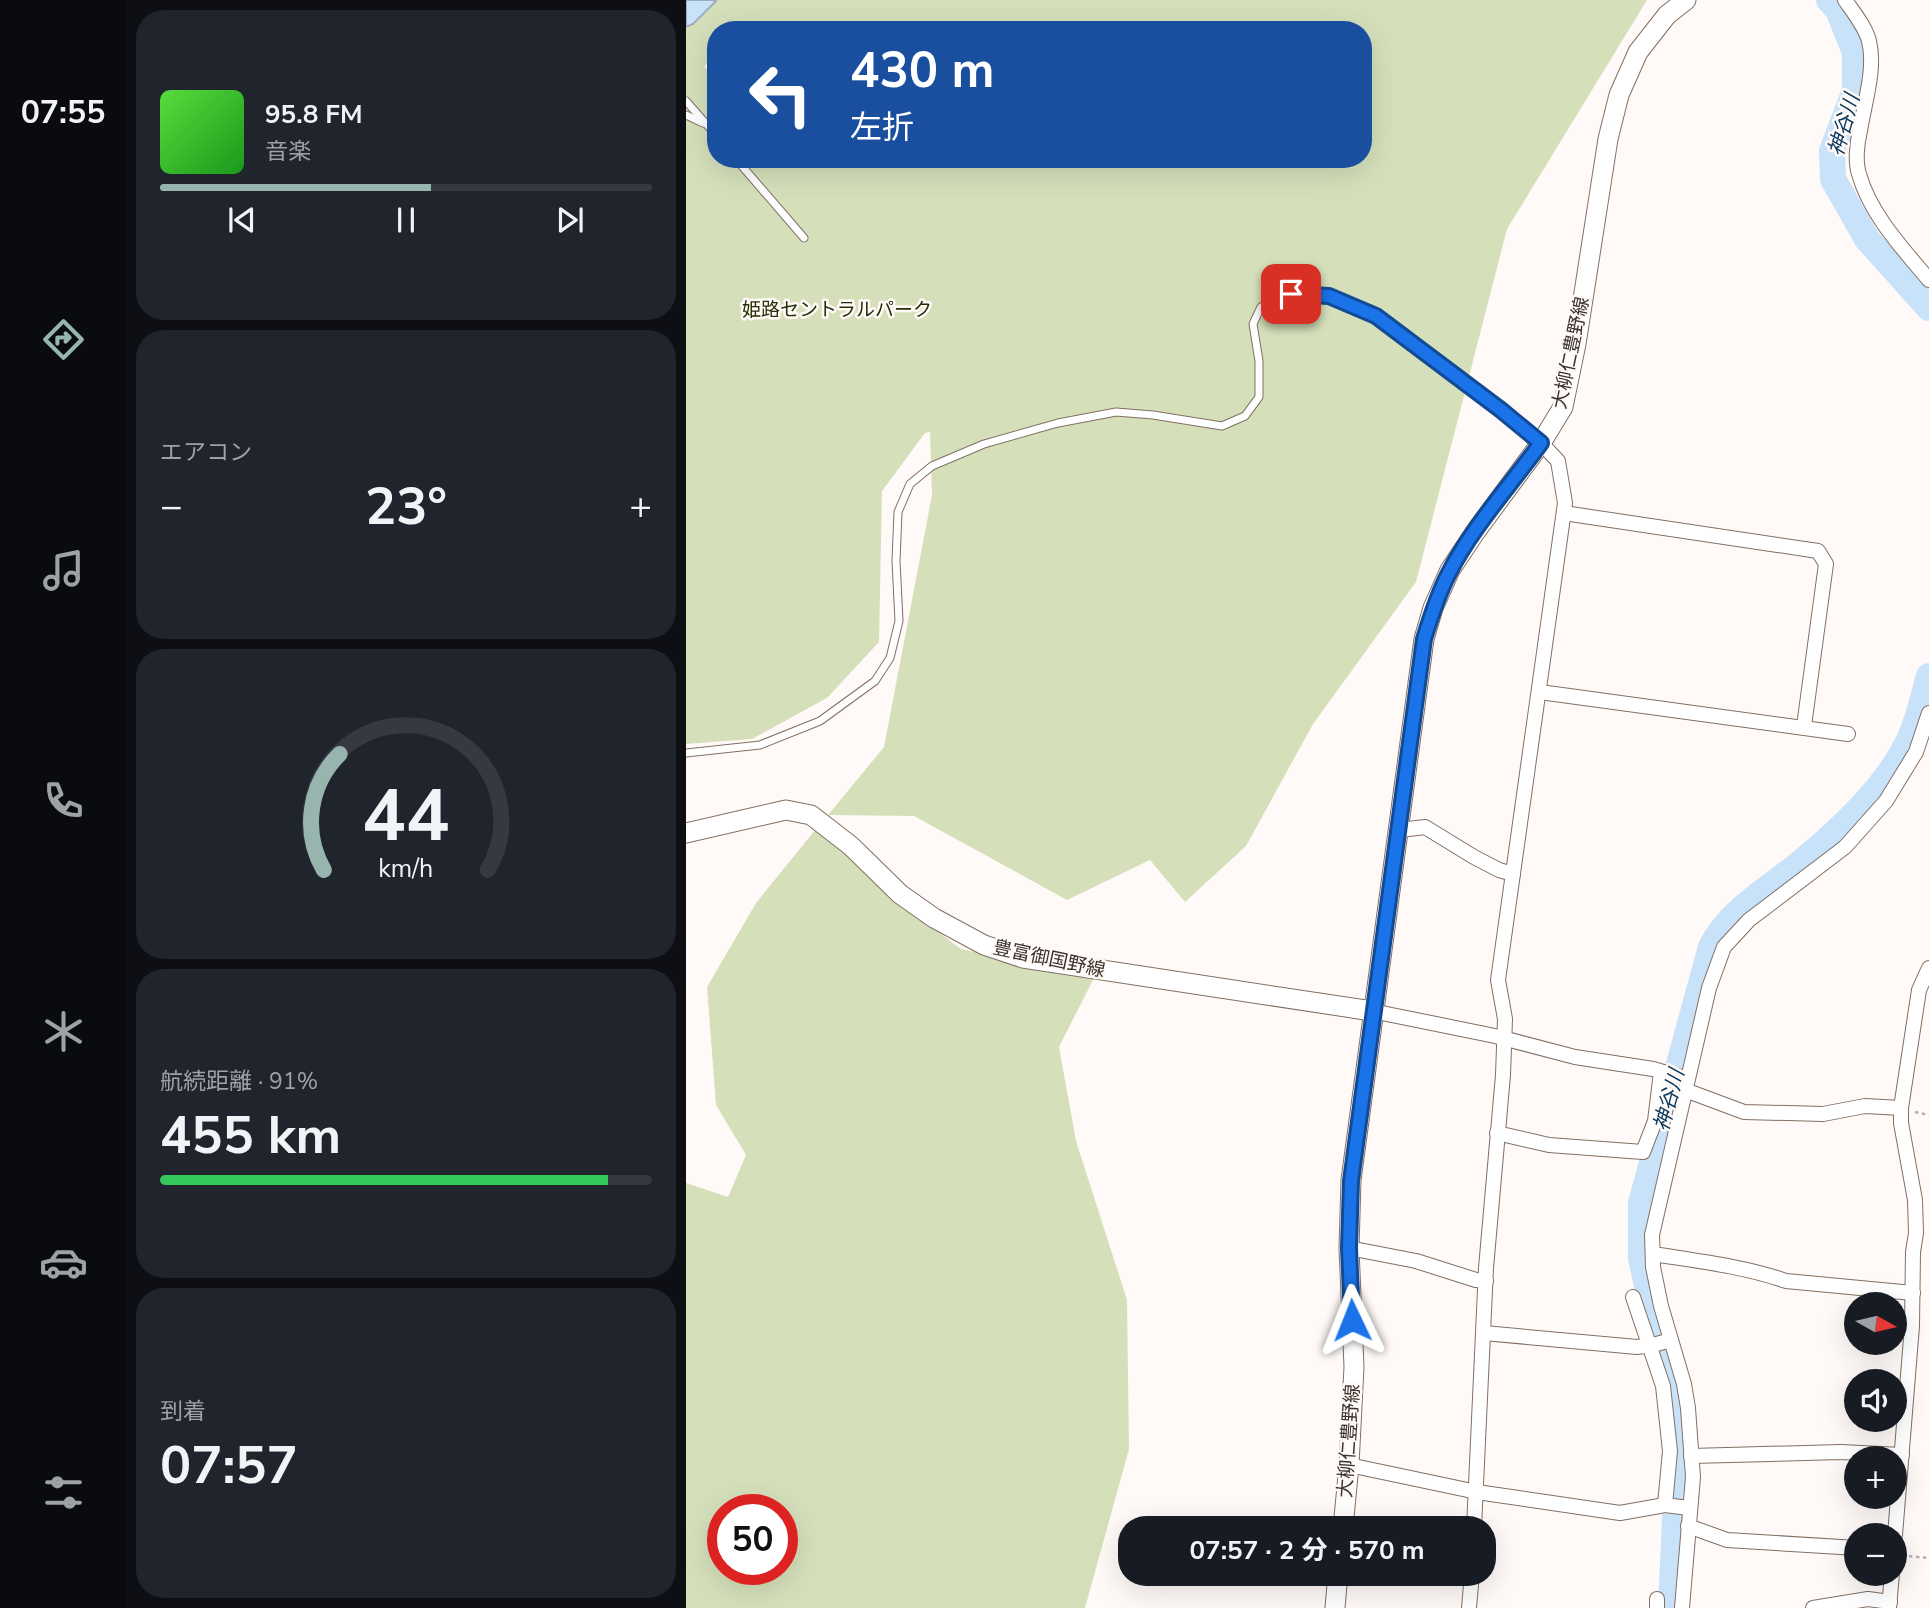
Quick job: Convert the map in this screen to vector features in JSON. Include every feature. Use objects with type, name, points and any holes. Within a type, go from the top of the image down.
[{"type":"main road","name":"大柳仁豊野線","points":[[1344,1516],[1354,1367],[1349,1248],[1351,1181],[1424,639],[1433,608],[1450,570],[1541,443],[1563,407],[1576,344],[1608,139],[1619,95],[1638,52],[1667,15],[1686,0]]},
{"type":"main road","name":"豊富御国野線","points":[[686,834],[786,810],[811,815],[851,846],[900,894],[934,918],[984,945],[1023,958],[1373,1011]]},
{"type":"main road","points":[[1335,1608],[1337,1586]]},
{"type":"street","points":[[1845,0],[1862,23],[1870,43],[1870,70],[1858,139],[1858,172],[1876,210],[1929,280]]},
{"type":"street","points":[[1475,1516],[1486,1281],[1503,1075],[1505,1020],[1498,980],[1565,503],[1558,461],[1541,443]]},
{"type":"street","points":[[1564,513],[1818,551],[1826,564],[1804,726]]},
{"type":"street","points":[[1540,692],[1848,734]]},
{"type":"street","points":[[1668,1505],[1669,1430],[1663,1386],[1661,1306],[1653,1267],[1652,1235],[1671,1161],[1685,1082],[1709,988],[1724,947],[1749,920],[1845,847],[1886,801],[1916,752],[1929,713]]},
{"type":"street","points":[[1399,830],[1425,827],[1491,866],[1513,874]]},
{"type":"street","points":[[1903,1446],[1912,1325],[1915,1200],[1901,1123],[1901,1108],[1919,990],[1929,968]]},
{"type":"street","points":[[1373,1011],[1504,1038],[1575,1057],[1663,1072],[1744,1112],[1823,1114],[1865,1106],[1901,1108]]},
{"type":"street","points":[[1497,1133],[1549,1144],[1643,1152],[1655,1121],[1663,1072]]},
{"type":"street","points":[[1349,1248],[1416,1261],[1486,1281]]},
{"type":"street","points":[[1653,1254],[1722,1265],[1786,1281],[1913,1293]]},
{"type":"street","points":[[1633,1297],[1685,1384],[1693,1478],[1687,1508],[1682,1608]]},
{"type":"street","points":[[1484,1333],[1661,1343]]},
{"type":"street","points":[[1691,1455],[1844,1452]]},
{"type":"street","points":[[1349,1465],[1477,1492],[1620,1513],[1668,1505],[1687,1508]]},
{"type":"street","points":[[1688,1527],[1727,1540],[1844,1547]]},
{"type":"street","points":[[1469,1608],[1471,1586]]},
{"type":"street","points":[[1814,1608],[1868,1599],[1890,1605],[1891,1586]]},
{"type":"lane","points":[[686,101],[706,124]]},
{"type":"lane","points":[[686,115],[706,124]]},
{"type":"lane","points":[[744,168],[804,239]]},
{"type":"lane","points":[[686,753],[760,746],[820,721],[875,681],[890,658],[899,621],[896,561],[898,512],[910,484],[932,466],[996,440],[1058,422],[1116,412],[1222,426],[1245,416],[1259,397],[1259,361],[1253,324],[1261,307],[1291,294],[1329,296],[1376,316],[1541,443]]},
{"type":"path","points":[[1907,1556],[1929,1558]]},
{"type":"green space","name":"姫路セントラルパーク","points":[[686,0],[1647,0],[1507,229],[1416,582],[1313,724],[1246,846],[1185,902],[1150,860],[1067,900],[914,816],[828,815],[884,747],[932,495],[930,432],[925,433],[882,491],[879,642],[827,698],[752,739],[686,744]]},
{"type":"green space","points":[[820,824],[882,890],[961,949],[1095,976],[1059,1047],[1076,1141],[1127,1300],[1129,1449],[1085,1608],[686,1608],[686,1183],[728,1197],[746,1155],[716,1105],[707,987],[756,903]]},
{"type":"water","points":[[686,0],[716,1],[693,24],[686,27]]},
{"type":"waterway","name":"神谷川","points":[[1829,0],[1838,10],[1855,52],[1855,90],[1832,151],[1833,179],[1867,239],[1929,308]]},
{"type":"waterway","name":"神谷川","points":[[1671,1608],[1676,1495],[1676,1409],[1641,1259],[1641,1203],[1711,947],[1739,911],[1814,851],[1874,793],[1908,742],[1929,676]]},
{"type":"route","points":[[1291,294],[1329,296],[1376,316],[1541,443],[1450,570],[1433,608],[1424,639],[1351,1181],[1349,1248],[1352,1320]]}]
